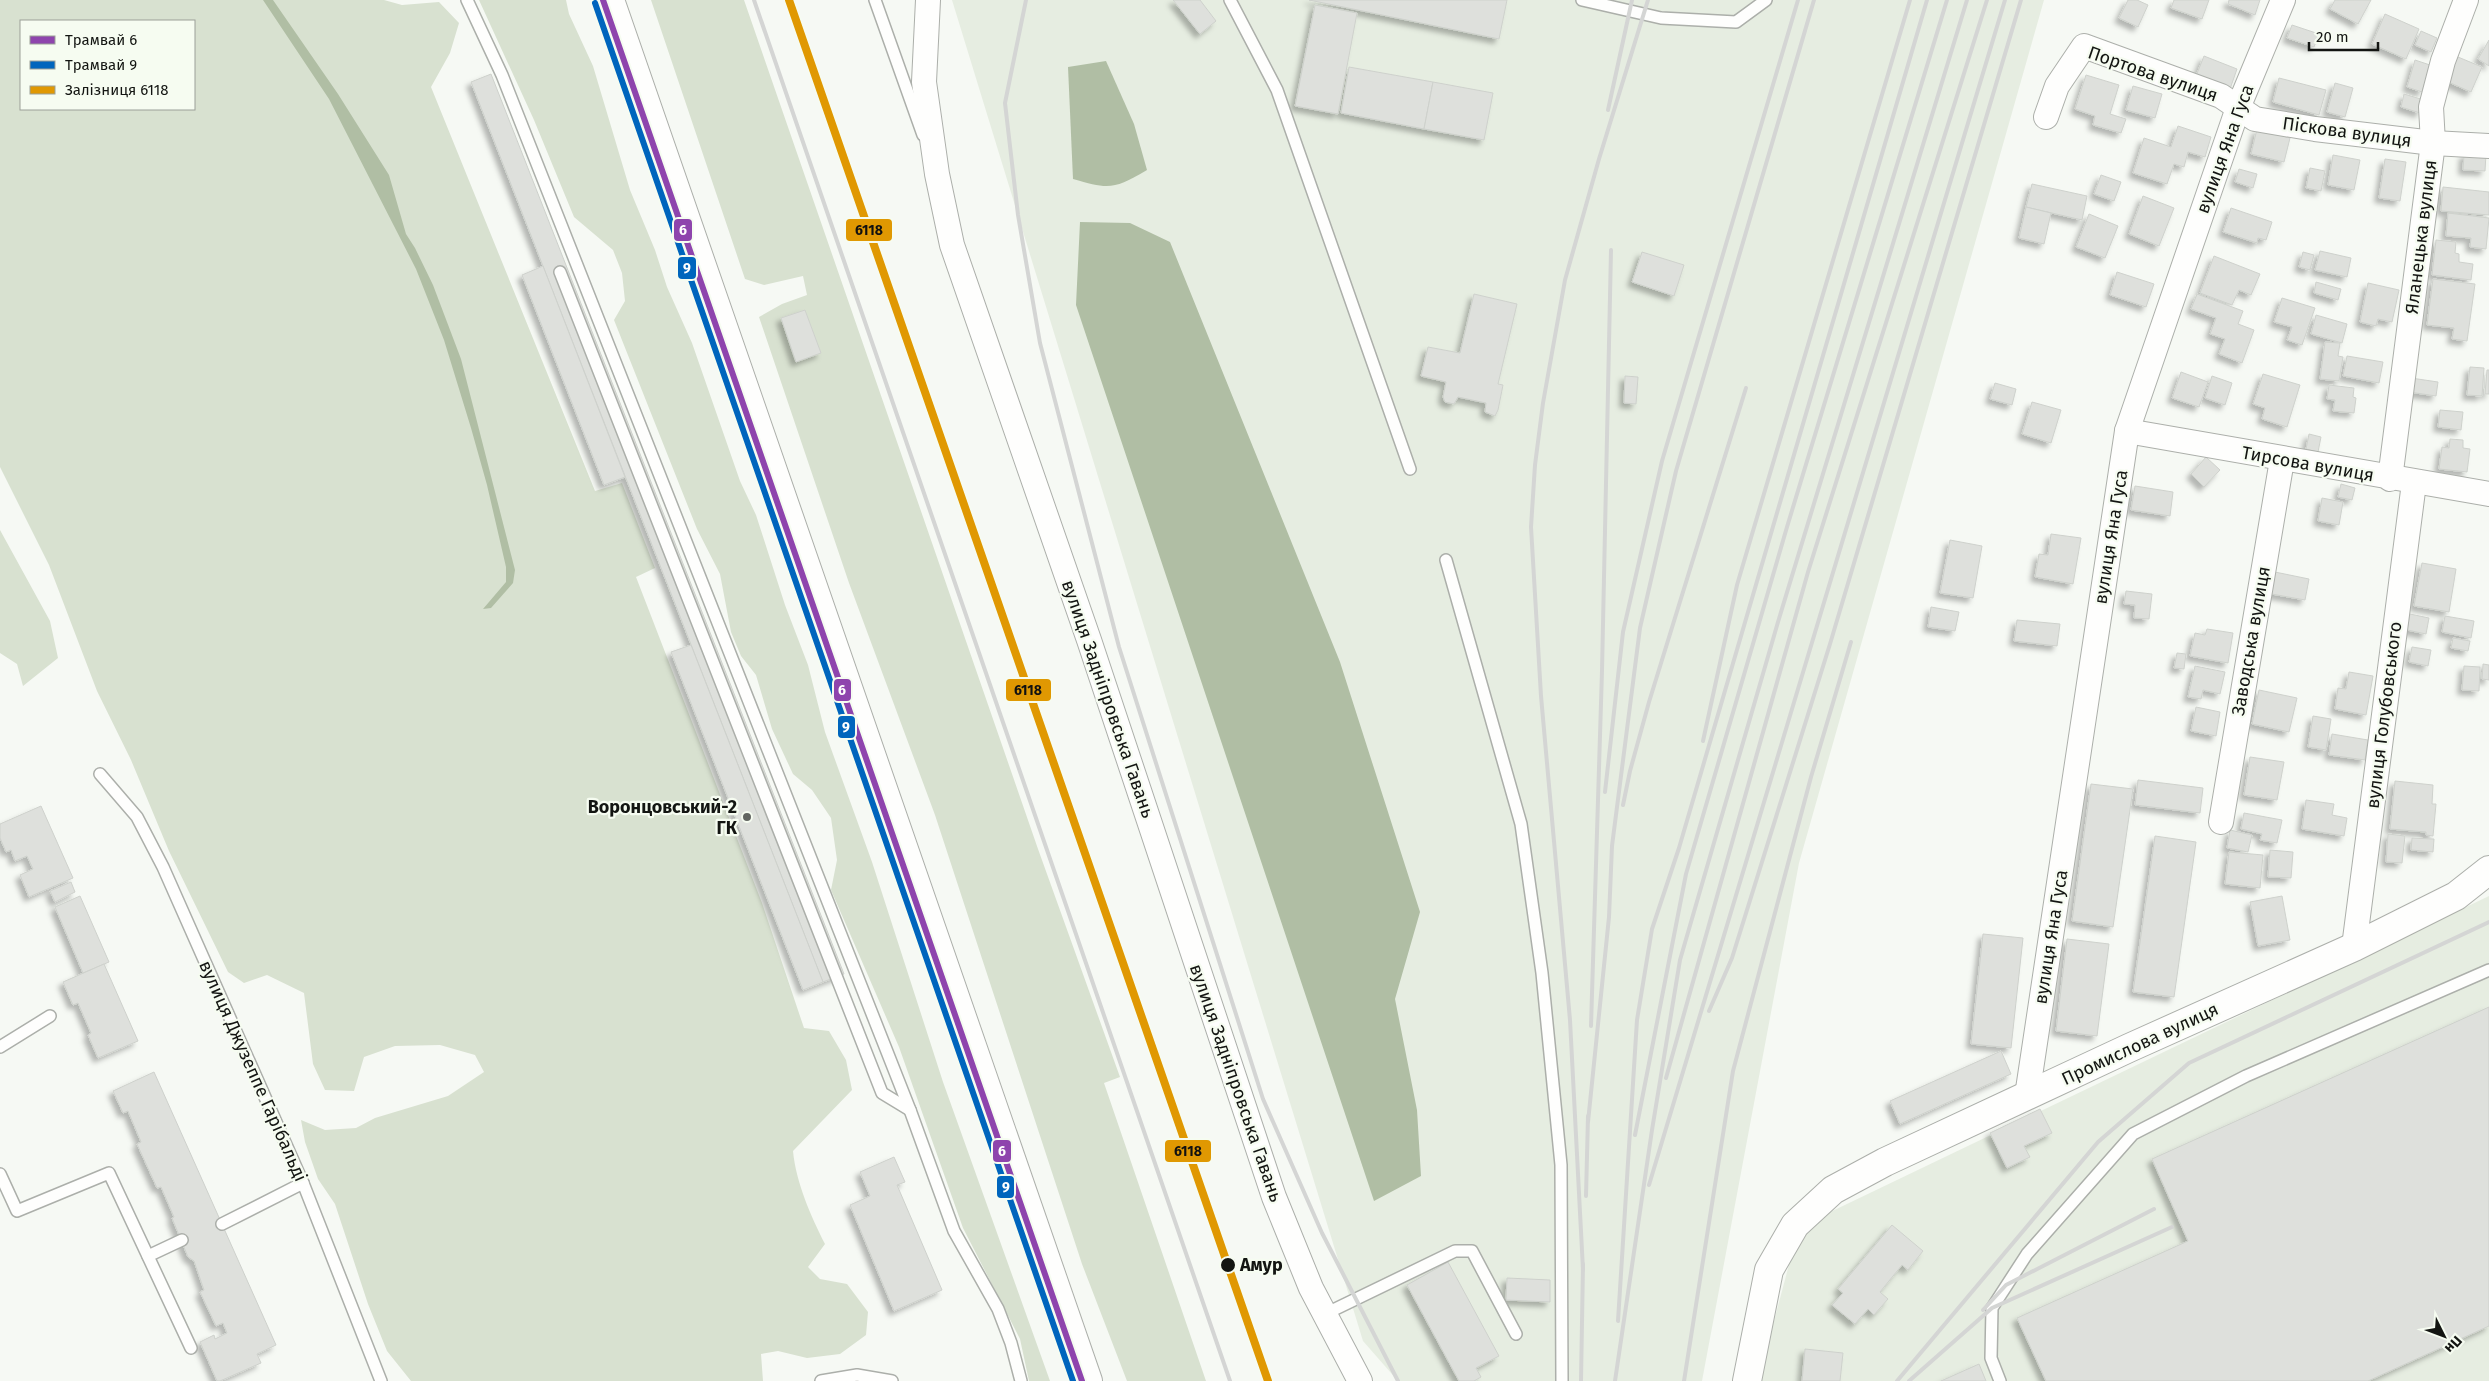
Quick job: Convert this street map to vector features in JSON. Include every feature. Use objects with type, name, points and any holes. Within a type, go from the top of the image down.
[{"type":"main road","points":[[610,0],[1088,1381]]},
{"type":"main road","name":"Промислова вулиця","points":[[1747,1381],[1769,1270],[1795,1225],[1833,1190],[1885,1162],[2354,947],[2456,896],[2489,870]]},
{"type":"street","name":"вулиця Задніпровська Гавань","points":[[928,0],[924,82],[937,174],[952,245],[1089,640],[1274,1197],[1311,1288],[1360,1381]]},
{"type":"street","name":"вулиця Яна Гуса","points":[[2027,1096],[2127,431],[2238,108],[2283,0]]},
{"type":"street","name":"Яланецька вулиця","points":[[2390,479],[2433,143],[2431,107],[2443,61],[2466,0]]},
{"type":"street","name":"Портова вулиця","points":[[2046,117],[2057,86],[2084,46],[2221,96],[2238,108]]},
{"type":"street","name":"Піскова вулиця","points":[[2238,108],[2256,119],[2315,129],[2433,143],[2489,146]]},
{"type":"street","name":"Тирсова вулиця","points":[[2127,431],[2390,479],[2489,494]]},
{"type":"street","name":"Заводська вулиця","points":[[2221,822],[2282,460]]},
{"type":"street","name":"вулиця Голубовського","points":[[2354,947],[2414,483]]},
{"type":"lane","points":[[467,0],[502,75],[910,1110],[954,1231],[998,1309],[1021,1381]]},
{"type":"lane","points":[[875,0],[937,174]]},
{"type":"lane","points":[[1230,0],[1278,90],[1410,469]]},
{"type":"lane","points":[[1582,0],[1661,18],[1736,22],[1766,0]]},
{"type":"lane","points":[[560,272],[882,1092],[910,1110]]},
{"type":"lane","points":[[1446,560],[1521,824],[1542,973],[1563,1194],[1562,1381]]},
{"type":"lane","name":"вулиця Джузеппе Гарібальді","points":[[100,774],[137,817],[163,867],[303,1183],[380,1381]]},
{"type":"lane","points":[[2000,1381],[1991,1358],[1992,1308],[2027,1254],[2133,1134],[2246,1076],[2489,970]]},
{"type":"lane","points":[[0,1047],[50,1016]]},
{"type":"lane","points":[[0,1174],[17,1211],[110,1173],[191,1348]]},
{"type":"lane","points":[[222,1224],[303,1183]]},
{"type":"lane","points":[[148,1256],[182,1240]]},
{"type":"lane","points":[[1325,1314],[1455,1251],[1472,1251],[1516,1334]]},
{"type":"lane","points":[[821,1381],[857,1375],[892,1381]]},
{"type":"shaded area","points":[[0,0],[384,0],[402,5],[439,2],[459,23],[450,53],[431,87],[595,491],[622,483],[655,568],[636,577],[762,903],[804,1028],[829,1031],[846,1060],[852,1090],[793,1151],[801,1187],[825,1244],[808,1267],[820,1279],[847,1284],[868,1312],[866,1335],[840,1354],[807,1358],[778,1351],[761,1354],[763,1381],[411,1381],[387,1351],[368,1304],[335,1204],[318,1179],[305,1142],[301,1120],[325,1130],[356,1128],[375,1118],[448,1096],[484,1072],[475,1055],[440,1045],[395,1046],[364,1057],[354,1091],[325,1090],[313,1064],[304,993],[267,975],[244,983],[228,972],[169,851],[131,760],[97,691],[49,565],[0,467]]},
{"type":"shaded area","points":[[263,0],[273,0],[338,94],[389,175],[406,234],[433,285],[461,359],[515,570],[513,583],[491,608],[483,609],[506,582],[506,567],[487,485],[444,340],[416,269],[329,99]]},
{"type":"shaded area","points":[[479,0],[566,0],[569,14],[593,66],[630,190],[655,250],[667,287],[692,343],[740,481],[756,515],[785,605],[808,665],[825,732],[872,862],[943,1082],[1050,1381],[1029,1381],[1020,1339],[963,1228],[899,1047],[831,890],[837,860],[831,818],[812,790],[793,774],[772,729],[756,675],[741,656],[731,632],[720,574],[697,529],[614,320],[625,301],[622,273],[613,250],[574,217],[534,120]]},
{"type":"shaded area","points":[[651,0],[744,0],[1038,849],[1120,1077],[1104,1083],[1206,1381],[1127,1381],[1082,1264],[935,815],[849,583],[759,317],[782,304],[807,295],[803,276],[764,285],[745,279]]},
{"type":"shaded area","points":[[952,0],[2044,0],[1799,863],[1702,1381],[1398,1381],[1363,1341]]},
{"type":"shaded area","points":[[1106,61],[1134,124],[1147,170],[1127,181],[1112,186],[1096,185],[1073,179],[1068,67]]},
{"type":"shaded area","points":[[1080,222],[1130,223],[1170,242],[1340,662],[1420,912],[1395,999],[1417,1110],[1421,1176],[1374,1201],[1076,305]]},
{"type":"shaded area","points":[[0,530],[50,621],[58,658],[23,686],[17,664],[0,653]]},
{"type":"shaded area","points":[[2489,896],[2489,1381],[1758,1381],[1799,1227]]},
{"type":"building","points":[[1173,0],[1200,0],[1216,21],[1200,34]]},
{"type":"building","points":[[1309,0],[1507,0],[1499,39]]},
{"type":"building","points":[[2128,0],[2137,0],[2148,5],[2138,27],[2119,18]]},
{"type":"building","points":[[2174,0],[2209,0],[2202,19],[2171,8]]},
{"type":"building","points":[[2229,0],[2260,0],[2255,15],[2228,4]]},
{"type":"building","points":[[2335,0],[2371,0],[2358,24],[2330,9]]},
{"type":"building","points":[[1315,5],[1357,13],[1338,114],[1295,106]]},
{"type":"building","points":[[2385,14],[2419,29],[2406,59],[2372,44]]},
{"type":"building","points":[[2292,25],[2319,34],[2314,47],[2287,38]]},
{"type":"building","points":[[2421,31],[2437,38],[2431,52],[2415,45]]},
{"type":"building","points":[[2489,40],[2489,66],[2478,59]]},
{"type":"building","points":[[2204,56],[2237,69],[2230,89],[2196,76]]},
{"type":"building","points":[[2458,57],[2482,67],[2471,92],[2446,81]]},
{"type":"building","points":[[2415,60],[2430,65],[2422,92],[2407,87]]},
{"type":"building","points":[[1349,67],[1433,82],[1424,129],[1341,113]]},
{"type":"building","points":[[491,74],[844,974],[823,982],[471,82]]},
{"type":"building","points":[[2086,75],[2119,85],[2110,114],[2126,119],[2121,133],[2093,125],[2095,116],[2075,109]]},
{"type":"building","points":[[2279,78],[2326,90],[2319,115],[2273,102]]},
{"type":"building","points":[[1433,82],[1493,93],[1484,140],[1424,129]]},
{"type":"building","points":[[2335,83],[2353,88],[2345,117],[2327,112]]},
{"type":"building","points":[[2133,86],[2162,94],[2155,118],[2126,110]]},
{"type":"building","points":[[2404,94],[2424,100],[2420,113],[2401,107]]},
{"type":"building","points":[[2178,126],[2211,137],[2205,157],[2188,152],[2184,167],[2174,164],[2167,184],[2133,173],[2144,138],[2171,147]]},
{"type":"building","points":[[2257,129],[2290,138],[2284,162],[2251,154]]},
{"type":"building","points":[[2464,154],[2486,154],[2485,171],[2463,170]]},
{"type":"building","points":[[2333,155],[2360,160],[2354,190],[2328,185]]},
{"type":"building","points":[[2385,159],[2406,162],[2400,201],[2379,198]]},
{"type":"building","points":[[2310,168],[2325,171],[2321,191],[2306,188]]},
{"type":"building","points":[[2239,169],[2257,174],[2253,188],[2235,182]]},
{"type":"building","points":[[2101,175],[2121,182],[2114,201],[2094,194]]},
{"type":"building","points":[[2032,184],[2087,196],[2082,220],[2026,207]]},
{"type":"building","points":[[2443,187],[2489,192],[2489,215],[2441,211]]},
{"type":"building","points":[[2143,196],[2174,208],[2159,246],[2129,234]]},
{"type":"building","points":[[2026,207],[2051,213],[2044,244],[2019,238]]},
{"type":"building","points":[[2231,208],[2272,222],[2266,240],[2258,238],[2257,243],[2223,232]]},
{"type":"building","points":[[2448,213],[2489,218],[2486,249],[2470,247],[2471,238],[2446,236]]},
{"type":"building","points":[[2089,214],[2118,226],[2105,258],[2076,247]]},
{"type":"building","points":[[2436,240],[2456,242],[2455,253],[2459,254],[2459,262],[2473,264],[2471,280],[2432,275]]},
{"type":"building","points":[[2320,251],[2351,258],[2347,277],[2315,270]]},
{"type":"building","points":[[1642,252],[1684,265],[1674,296],[1632,282]]},
{"type":"building","points":[[2303,252],[2314,255],[2310,270],[2299,267]]},
{"type":"building","points":[[2214,256],[2260,274],[2251,295],[2239,290],[2232,305],[2200,293]]},
{"type":"building","points":[[543,266],[625,477],[604,485],[522,275]]},
{"type":"building","points":[[2117,272],[2154,284],[2146,307],[2110,295]]},
{"type":"building","points":[[2433,279],[2475,284],[2467,341],[2452,339],[2454,328],[2427,325]]},
{"type":"building","points":[[2316,282],[2341,289],[2338,300],[2314,293]]},
{"type":"building","points":[[2368,283],[2399,290],[2392,322],[2378,319],[2376,326],[2360,322]]},
{"type":"building","points":[[1474,294],[1517,304],[1498,384],[1503,385],[1495,416],[1485,412],[1486,403],[1458,397],[1454,404],[1445,402],[1443,397],[1446,382],[1421,376],[1428,347],[1460,353]]},
{"type":"building","points":[[2197,294],[2243,311],[2238,324],[2254,330],[2242,363],[2219,354],[2225,339],[2210,334],[2216,318],[2191,309]]},
{"type":"building","points":[[2282,298],[2315,308],[2302,345],[2287,340],[2292,327],[2274,322]]},
{"type":"building","points":[[805,310],[821,353],[796,362],[781,318]]},
{"type":"building","points":[[2316,315],[2347,324],[2342,343],[2311,334]]},
{"type":"building","points":[[2325,342],[2340,343],[2338,356],[2343,357],[2339,381],[2320,379]]},
{"type":"building","points":[[2347,356],[2383,362],[2379,383],[2343,376]]},
{"type":"building","points":[[2470,367],[2484,368],[2482,396],[2467,395]]},
{"type":"building","points":[[2487,370],[2489,370],[2489,394],[2485,394]]},
{"type":"building","points":[[2181,372],[2208,382],[2199,407],[2172,398]]},
{"type":"building","points":[[2263,374],[2300,385],[2287,427],[2262,419],[2265,408],[2253,404]]},
{"type":"building","points":[[1625,376],[1638,377],[1636,404],[1624,403]]},
{"type":"building","points":[[2212,376],[2232,383],[2225,405],[2205,398]]},
{"type":"building","points":[[2411,378],[2438,382],[2436,396],[2409,392]]},
{"type":"building","points":[[1995,383],[2016,389],[2012,405],[1990,399]]},
{"type":"building","points":[[2329,385],[2354,388],[2353,397],[2356,398],[2354,413],[2333,411],[2335,400],[2327,399]]},
{"type":"building","points":[[2032,402],[2061,410],[2051,443],[2022,434]]},
{"type":"building","points":[[2440,410],[2463,412],[2461,430],[2438,427]]},
{"type":"building","points":[[2309,434],[2321,437],[2318,452],[2306,449]]},
{"type":"building","points":[[2450,439],[2463,440],[2463,448],[2470,449],[2467,472],[2439,469],[2442,447],[2449,448]]},
{"type":"building","points":[[2206,457],[2220,470],[2204,487],[2191,474]]},
{"type":"building","points":[[2341,484],[2355,488],[2352,500],[2338,497]]},
{"type":"building","points":[[2135,486],[2173,492],[2170,516],[2131,510]]},
{"type":"building","points":[[2322,498],[2343,502],[2339,525],[2318,521]]},
{"type":"building","points":[[2051,534],[2081,538],[2073,584],[2035,577],[2039,554],[2048,555]]},
{"type":"building","points":[[1950,540],[1982,546],[1973,598],[1940,593]]},
{"type":"building","points":[[2422,563],[2456,569],[2449,612],[2414,606]]},
{"type":"building","points":[[2270,571],[2309,579],[2305,600],[2266,593]]},
{"type":"building","points":[[2126,591],[2152,594],[2149,619],[2134,618],[2135,605],[2124,604]]},
{"type":"building","points":[[1931,607],[1959,612],[1955,631],[1928,627]]},
{"type":"building","points":[[2410,614],[2429,618],[2426,634],[2407,630]]},
{"type":"building","points":[[2445,616],[2474,621],[2471,638],[2442,632]]},
{"type":"building","points":[[2017,620],[2060,624],[2057,646],[2014,641]]},
{"type":"building","points":[[2207,629],[2233,633],[2228,663],[2190,656],[2195,633],[2205,635]]},
{"type":"building","points":[[2453,638],[2470,641],[2468,651],[2451,648]]},
{"type":"building","name":"Воронцовський-2 ГК","points":[[691,645],[823,982],[803,990],[671,652]]},
{"type":"building","points":[[2412,647],[2431,650],[2428,666],[2409,662]]},
{"type":"building","points":[[2177,653],[2186,654],[2184,669],[2174,668]]},
{"type":"building","points":[[2483,664],[2489,665],[2489,680],[2482,679]]},
{"type":"building","points":[[2195,666],[2225,672],[2220,694],[2203,690],[2201,699],[2188,697]]},
{"type":"building","points":[[2464,666],[2480,667],[2479,691],[2462,690]]},
{"type":"building","points":[[2349,672],[2373,676],[2366,715],[2335,709],[2338,688],[2346,689]]},
{"type":"building","points":[[2259,690],[2297,698],[2289,732],[2252,724]]},
{"type":"building","points":[[2196,707],[2220,712],[2216,736],[2191,731]]},
{"type":"building","points":[[2313,716],[2331,719],[2326,750],[2308,747]]},
{"type":"building","points":[[2332,734],[2368,740],[2365,760],[2329,755]]},
{"type":"building","points":[[2250,757],[2284,762],[2277,800],[2244,795]]},
{"type":"building","points":[[2138,780],[2203,788],[2200,813],[2135,805]]},
{"type":"building","points":[[2395,781],[2433,785],[2432,804],[2436,804],[2433,836],[2426,835],[2426,832],[2390,829]]},
{"type":"building","points":[[2091,784],[2133,789],[2113,927],[2072,921]]},
{"type":"building","points":[[2306,800],[2334,804],[2332,815],[2347,818],[2344,836],[2302,829]]},
{"type":"building","points":[[41,806],[73,878],[29,897],[20,875],[33,869],[27,856],[15,861],[11,850],[6,852],[0,838],[0,824]]},
{"type":"building","points":[[2244,813],[2282,820],[2277,843],[2260,840],[2262,834],[2241,829]]},
{"type":"building","points":[[2230,830],[2252,835],[2248,852],[2227,848]]},
{"type":"building","points":[[2388,834],[2405,836],[2402,863],[2386,862]]},
{"type":"building","points":[[2155,836],[2196,842],[2174,997],[2133,992]]},
{"type":"building","points":[[2412,838],[2434,839],[2433,852],[2411,850]]},
{"type":"building","points":[[2270,850],[2293,852],[2291,878],[2268,877]]},
{"type":"building","points":[[2229,852],[2263,855],[2260,888],[2225,884]]},
{"type":"building","points":[[71,882],[75,892],[55,902],[50,891]]},
{"type":"building","points":[[80,896],[109,962],[83,973],[55,907]]},
{"type":"building","points":[[2282,896],[2290,940],[2258,946],[2250,902]]},
{"type":"building","points":[[1983,934],[2023,938],[2011,1048],[1971,1044]]},
{"type":"building","points":[[2067,939],[2109,944],[2097,1036],[2056,1031]]},
{"type":"building","points":[[104,964],[138,1041],[98,1058],[88,1035],[91,1033],[78,1003],[73,1005],[63,982]]},
{"type":"building","points":[[2489,1007],[2489,1326],[2368,1381],[2046,1381],[2017,1318],[2188,1241],[2152,1159]]},
{"type":"building","points":[[2001,1051],[2011,1074],[1900,1124],[1890,1101]]},
{"type":"building","points":[[154,1072],[276,1345],[257,1354],[261,1363],[220,1381],[217,1381],[200,1342],[214,1335],[215,1339],[227,1333],[223,1323],[216,1326],[200,1292],[204,1290],[194,1261],[188,1257],[161,1187],[157,1188],[137,1144],[141,1142],[128,1111],[123,1113],[113,1091]]},
{"type":"building","points":[[2040,1109],[2052,1133],[2024,1146],[2030,1157],[2007,1168],[1990,1133]]},
{"type":"building","points":[[894,1157],[905,1182],[897,1185],[942,1290],[894,1311],[850,1205],[870,1196],[860,1172]]},
{"type":"building","points":[[1892,1225],[1923,1251],[1908,1270],[1902,1265],[1880,1292],[1888,1299],[1874,1315],[1868,1309],[1855,1324],[1832,1305],[1843,1293],[1838,1289]]},
{"type":"building","points":[[1448,1262],[1499,1356],[1476,1368],[1481,1377],[1474,1381],[1459,1381],[1407,1285]]},
{"type":"building","points":[[1507,1278],[1550,1280],[1550,1302],[1506,1300]]},
{"type":"building","points":[[1805,1349],[1843,1353],[1840,1381],[1802,1381]]},
{"type":"building","points":[[1979,1364],[1986,1381],[1941,1381]]},
{"type":"railway","points":[[754,0],[1230,1381]]},
{"type":"railway","points":[[1026,0],[1005,103],[1018,215],[1040,343],[1119,647],[1263,1099],[1322,1233],[1398,1381]]},
{"type":"railway","points":[[1608,110],[1632,0]]},
{"type":"railway","points":[[1583,1270],[1570,1020],[1541,696],[1531,527],[1535,465],[1543,403],[1565,280],[1599,159],[1648,0]]},
{"type":"railway","points":[[1605,792],[1623,632],[1662,461],[1798,0]]},
{"type":"railway","points":[[1588,1122],[1609,917],[1612,846],[1640,628],[1676,471],[1814,0]]},
{"type":"railway","points":[[1703,741],[1737,585],[1910,0]]},
{"type":"railway","points":[[1618,1321],[1637,1020],[1652,929],[1679,848],[1927,0]]},
{"type":"railway","points":[[1635,1135],[1686,874],[1787,527],[1947,0]]},
{"type":"railway","points":[[1615,1381],[1652,1130],[1680,960],[1778,622],[1967,0]]},
{"type":"railway","points":[[1666,1078],[1808,572],[1987,0]]},
{"type":"railway","points":[[1649,1185],[2005,0]]},
{"type":"railway","points":[[1709,1011],[1732,958],[1830,644],[2021,0]]},
{"type":"railway","points":[[1591,1026],[1602,671],[1611,250]]},
{"type":"railway","points":[[1623,805],[1630,771],[1649,702],[1746,388]]},
{"type":"railway","points":[[1684,1381],[1733,1071],[1811,777],[1851,642]]},
{"type":"railway","points":[[1897,1381],[2098,1142],[2189,1063],[2489,922]]},
{"type":"railway","points":[[1586,1196],[1588,1116]]},
{"type":"railway","points":[[1983,1310],[2006,1285],[2154,1209]]},
{"type":"railway","points":[[1909,1381],[1992,1308],[2172,1227]]},
{"type":"railway","points":[[1581,1381],[1583,1264]]},
{"type":"tram line","name":"6","points":[[603,0],[1082,1381]]},
{"type":"tram line","name":"9","points":[[595,3],[1073,1381]]},
{"type":"rail line","name":"6118","points":[[789,0],[1268,1381]]},
{"type":"place","name":"Воронцовський-2 ГК","points":[[747,817]]},
{"type":"place","name":"Амур","points":[[1228,1265]]}]
